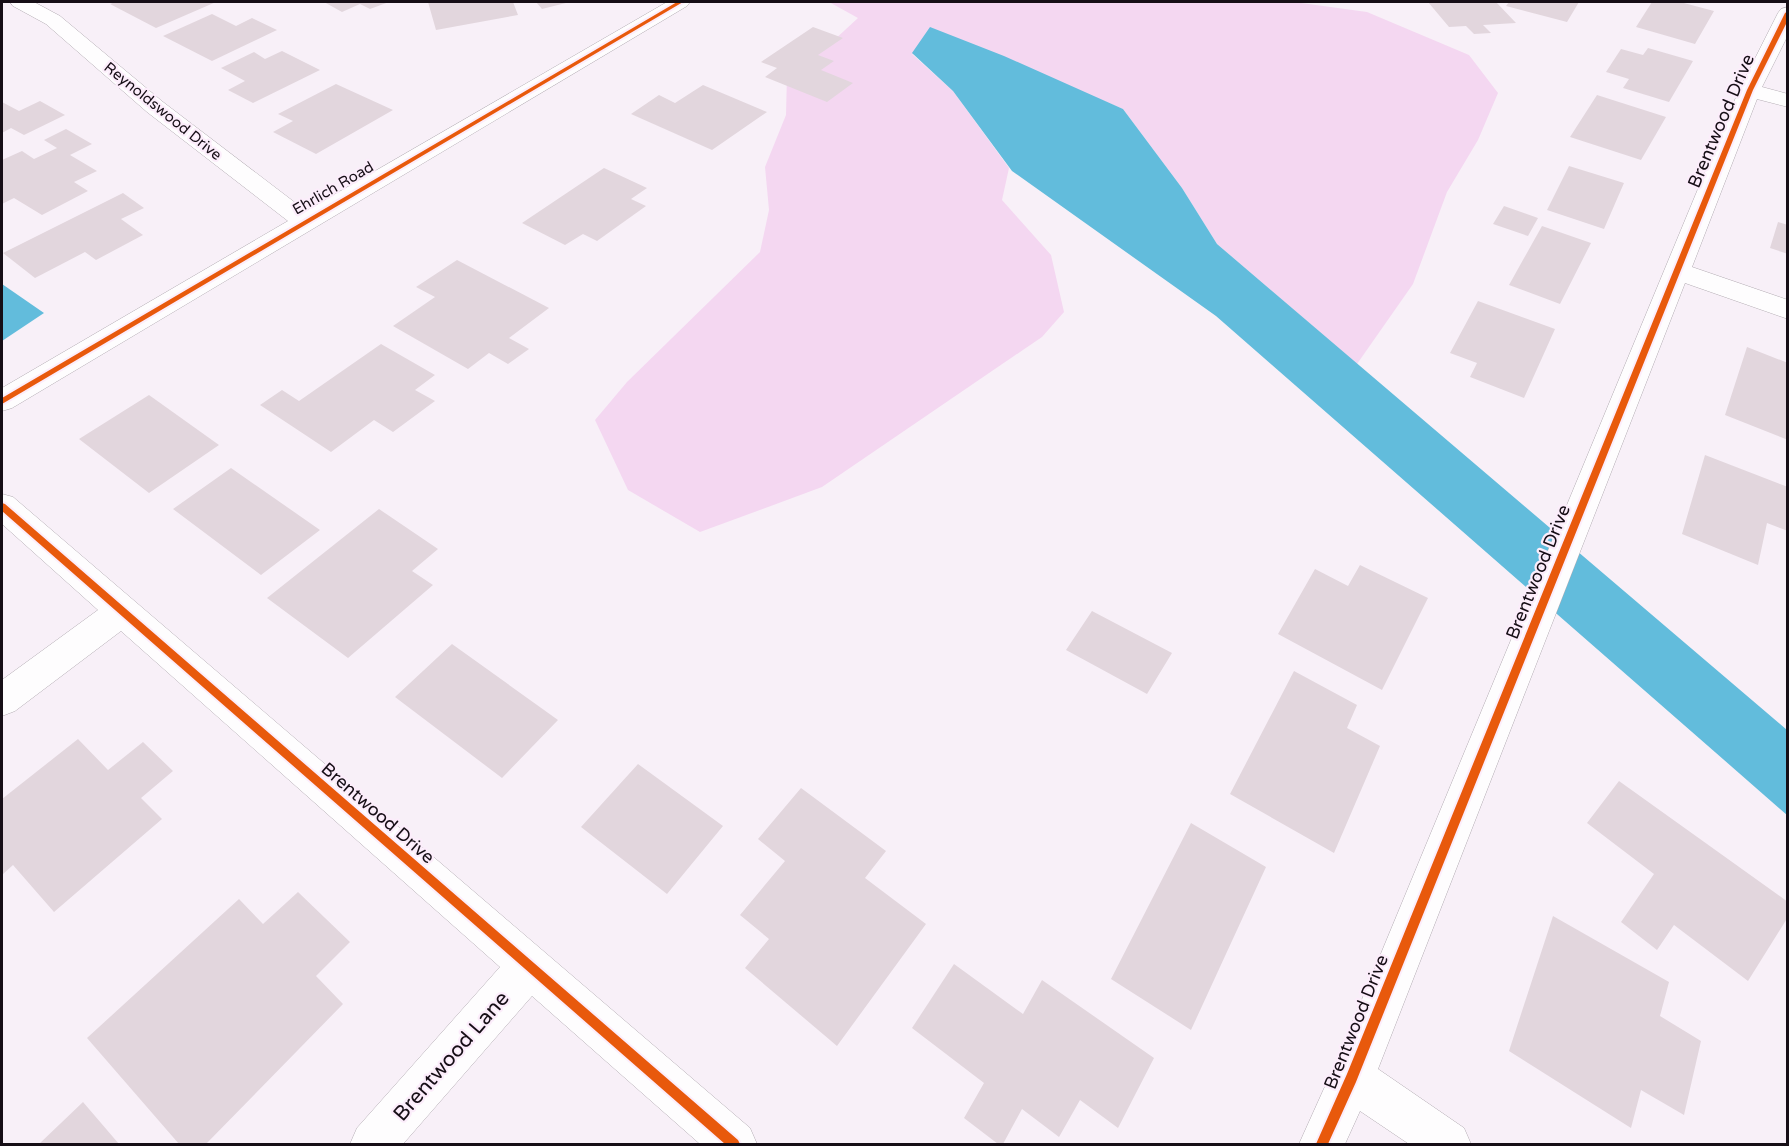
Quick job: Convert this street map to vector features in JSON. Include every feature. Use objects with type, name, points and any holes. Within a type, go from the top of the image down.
[{"type":"street","name":"Reynoldswood Drive","points":[[20,2],[53,20],[155,107],[305,222]]},
{"type":"street","name":"Ehrlich Road","points":[[2,401],[680,2]]},
{"type":"street","name":"Brentwood Drive","points":[[1323,1144],[1352,1078],[1750,90],[1788,13]]},
{"type":"street","points":[[1750,90],[1788,101]]},
{"type":"street","points":[[1677,272],[1788,310]]},
{"type":"street","name":"Brentwood Drive","points":[[2,506],[734,1144]]},
{"type":"street","points":[[2,700],[122,611]]},
{"type":"street","name":"Brentwood Lane","points":[[373,1144],[529,967]]},
{"type":"street","points":[[1352,1078],[1449,1144]]},
{"type":"shaded area","points":[[829,2],[1294,2],[1367,12],[1469,55],[1498,93],[1478,140],[1447,192],[1413,284],[1357,364],[1217,244],[1182,188],[1123,109],[1073,88],[912,54],[953,91],[1009,168],[1002,200],[1051,255],[1064,312],[1042,337],[822,487],[700,532],[628,490],[595,420],[627,382],[760,252],[769,210],[765,167],[786,115],[787,75],[832,42],[858,18]]},
{"type":"water","points":[[930,27],[1004,56],[1123,109],[1182,188],[1217,244],[1787,730],[1787,815],[1216,316],[1012,171],[953,91],[912,53]]},
{"type":"water","points":[[2,284],[44,313],[2,341]]},
{"type":"building","points":[[115,2],[216,2],[156,28],[110,4]]},
{"type":"building","points":[[324,2],[389,2],[370,9],[360,4],[342,12]]},
{"type":"building","points":[[428,2],[513,2],[518,15],[436,30]]},
{"type":"building","points":[[536,2],[570,2],[542,9]]},
{"type":"building","points":[[1428,2],[1496,2],[1516,23],[1483,25],[1491,33],[1474,34],[1466,26],[1449,27]]},
{"type":"building","points":[[1509,2],[1579,2],[1567,22],[1506,6]]},
{"type":"building","points":[[1652,2],[1680,2],[1714,11],[1695,44],[1636,27]]},
{"type":"building","points":[[212,14],[236,26],[252,18],[277,30],[212,61],[163,36]]},
{"type":"building","points":[[813,27],[843,38],[818,55],[834,61],[821,70],[853,83],[827,102],[765,77],[777,68],[761,62]]},
{"type":"building","points":[[1648,48],[1693,61],[1669,102],[1623,88],[1629,79],[1606,72],[1621,49],[1643,55]]},
{"type":"building","points":[[282,51],[320,70],[253,103],[228,90],[245,81],[221,68],[254,52],[265,59]]},
{"type":"building","points":[[336,84],[393,110],[316,154],[273,132],[293,121],[278,114]]},
{"type":"building","points":[[703,85],[767,112],[712,150],[631,114],[659,95],[675,103]]},
{"type":"building","points":[[1597,95],[1666,117],[1641,160],[1570,137]]},
{"type":"building","points":[[40,101],[65,115],[24,135],[11,128],[2,133],[2,102],[19,111]]},
{"type":"building","points":[[66,129],[92,144],[70,155],[97,171],[74,182],[88,191],[42,215],[14,198],[2,204],[2,160],[22,151],[34,159],[57,148],[44,140]]},
{"type":"building","points":[[1569,166],[1624,183],[1604,229],[1547,210]]},
{"type":"building","points":[[604,168],[647,188],[631,199],[646,206],[597,241],[583,234],[565,245],[522,223]]},
{"type":"building","points":[[123,193],[144,208],[121,219],[143,235],[96,260],[85,252],[35,278],[3,253]]},
{"type":"building","points":[[1504,206],[1538,218],[1528,236],[1493,224]]},
{"type":"building","points":[[1778,222],[1788,225],[1788,254],[1770,248]]},
{"type":"building","points":[[1542,226],[1591,243],[1560,304],[1509,285]]},
{"type":"building","points":[[457,260],[549,308],[509,338],[529,349],[508,364],[489,353],[468,369],[393,326],[435,297],[416,287]]},
{"type":"building","points":[[1478,301],[1555,329],[1524,398],[1470,377],[1477,363],[1450,353]]},
{"type":"building","points":[[381,344],[435,375],[415,390],[435,401],[393,432],[374,420],[331,452],[260,405],[282,390],[299,401]]},
{"type":"building","points":[[1747,347],[1788,363],[1788,440],[1725,415]]},
{"type":"building","points":[[149,395],[219,445],[149,493],[79,439]]},
{"type":"building","points":[[1705,455],[1788,487],[1788,531],[1767,523],[1758,565],[1682,534]]},
{"type":"building","points":[[231,468],[320,530],[261,575],[173,509]]},
{"type":"building","points":[[379,509],[438,549],[412,571],[433,585],[348,658],[267,598]]},
{"type":"building","points":[[1360,565],[1428,598],[1382,690],[1278,634],[1315,569],[1348,586]]},
{"type":"building","points":[[1092,611],[1172,653],[1147,694],[1066,650]]},
{"type":"building","points":[[452,644],[558,720],[502,778],[395,697]]},
{"type":"building","points":[[1294,671],[1357,705],[1347,728],[1380,746],[1334,853],[1230,794]]},
{"type":"building","points":[[78,739],[108,770],[143,742],[173,771],[141,798],[162,819],[54,912],[13,865],[2,875],[2,799]]},
{"type":"building","points":[[638,764],[723,826],[667,894],[581,827]]},
{"type":"building","points":[[1619,781],[1788,902],[1788,917],[1748,981],[1674,925],[1657,950],[1621,922],[1654,874],[1587,823]]},
{"type":"building","points":[[801,788],[886,851],[865,878],[926,924],[837,1046],[745,968],[769,939],[740,915],[785,861],[758,839]]},
{"type":"building","points":[[1191,823],[1266,867],[1191,1030],[1111,979]]},
{"type":"building","points":[[298,892],[350,942],[316,976],[343,1004],[206,1144],[179,1144],[87,1038],[239,899],[263,924]]},
{"type":"building","points":[[1553,916],[1669,982],[1660,1016],[1701,1041],[1684,1115],[1641,1090],[1631,1128],[1509,1051]]},
{"type":"building","points":[[954,964],[1023,1014],[1042,980],[1154,1058],[1118,1128],[1080,1100],[1059,1137],[1022,1109],[1003,1144],[998,1144],[964,1118],[984,1083],[912,1028]]},
{"type":"building","points":[[83,1102],[119,1144],[39,1144]]},
{"type":"cycle path","points":[[2,401],[680,2]]},
{"type":"cycle path","points":[[1322,1144],[1352,1078],[1750,90],[1788,13]]},
{"type":"cycle path","points":[[2,506],[734,1144]]}]
